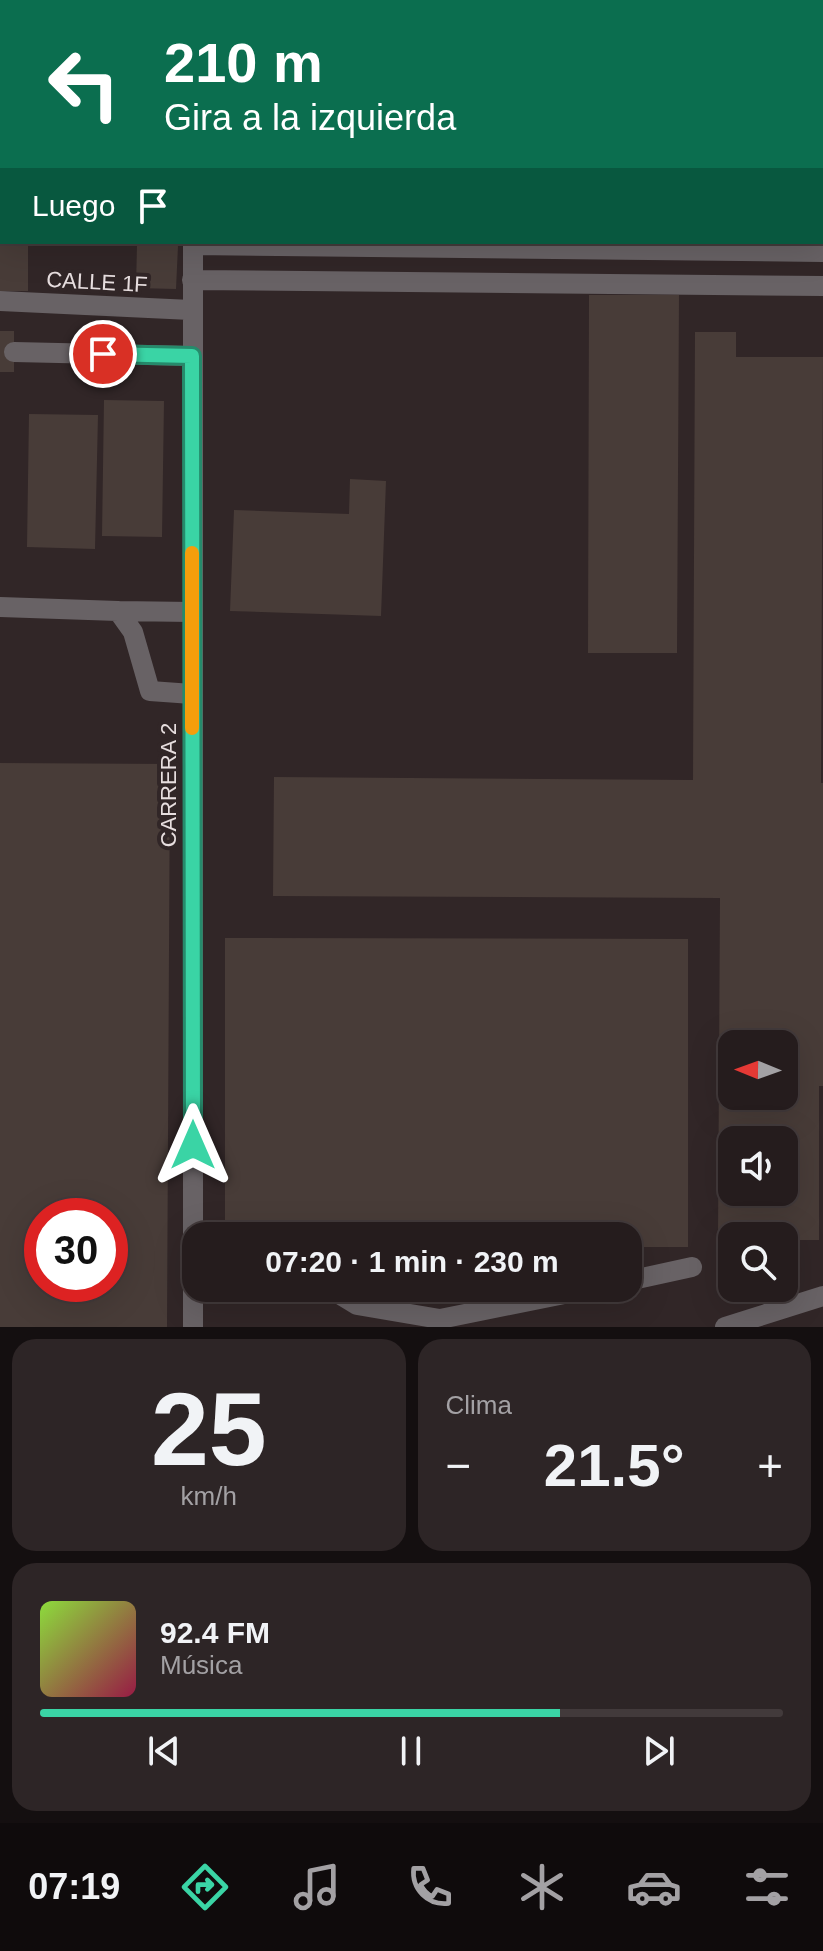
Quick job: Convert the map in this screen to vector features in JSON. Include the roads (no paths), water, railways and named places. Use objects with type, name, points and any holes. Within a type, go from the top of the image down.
[{"type":"street","name":"CARRERA 2","points":[[193,244],[195,1222]]},
{"type":"street","points":[[361,244],[696,246],[823,252]]},
{"type":"street","points":[[750,250],[750,285]]},
{"type":"street","points":[[192,280],[823,286]]},
{"type":"street","name":"CALLE 1F","points":[[0,301],[191,310]]},
{"type":"street","points":[[14,352],[192,356]]},
{"type":"street","points":[[0,607],[192,612]]},
{"type":"street","points":[[118,611],[133,632],[150,691],[192,694]]},
{"type":"street","points":[[642,1278],[692,1267]]},
{"type":"street","points":[[725,1327],[823,1296]]},
{"type":"street","name":"CARRERA 2","points":[[193,1327],[194,1302]]},
{"type":"street","points":[[352,1302],[440,1319],[524,1302]]}]
